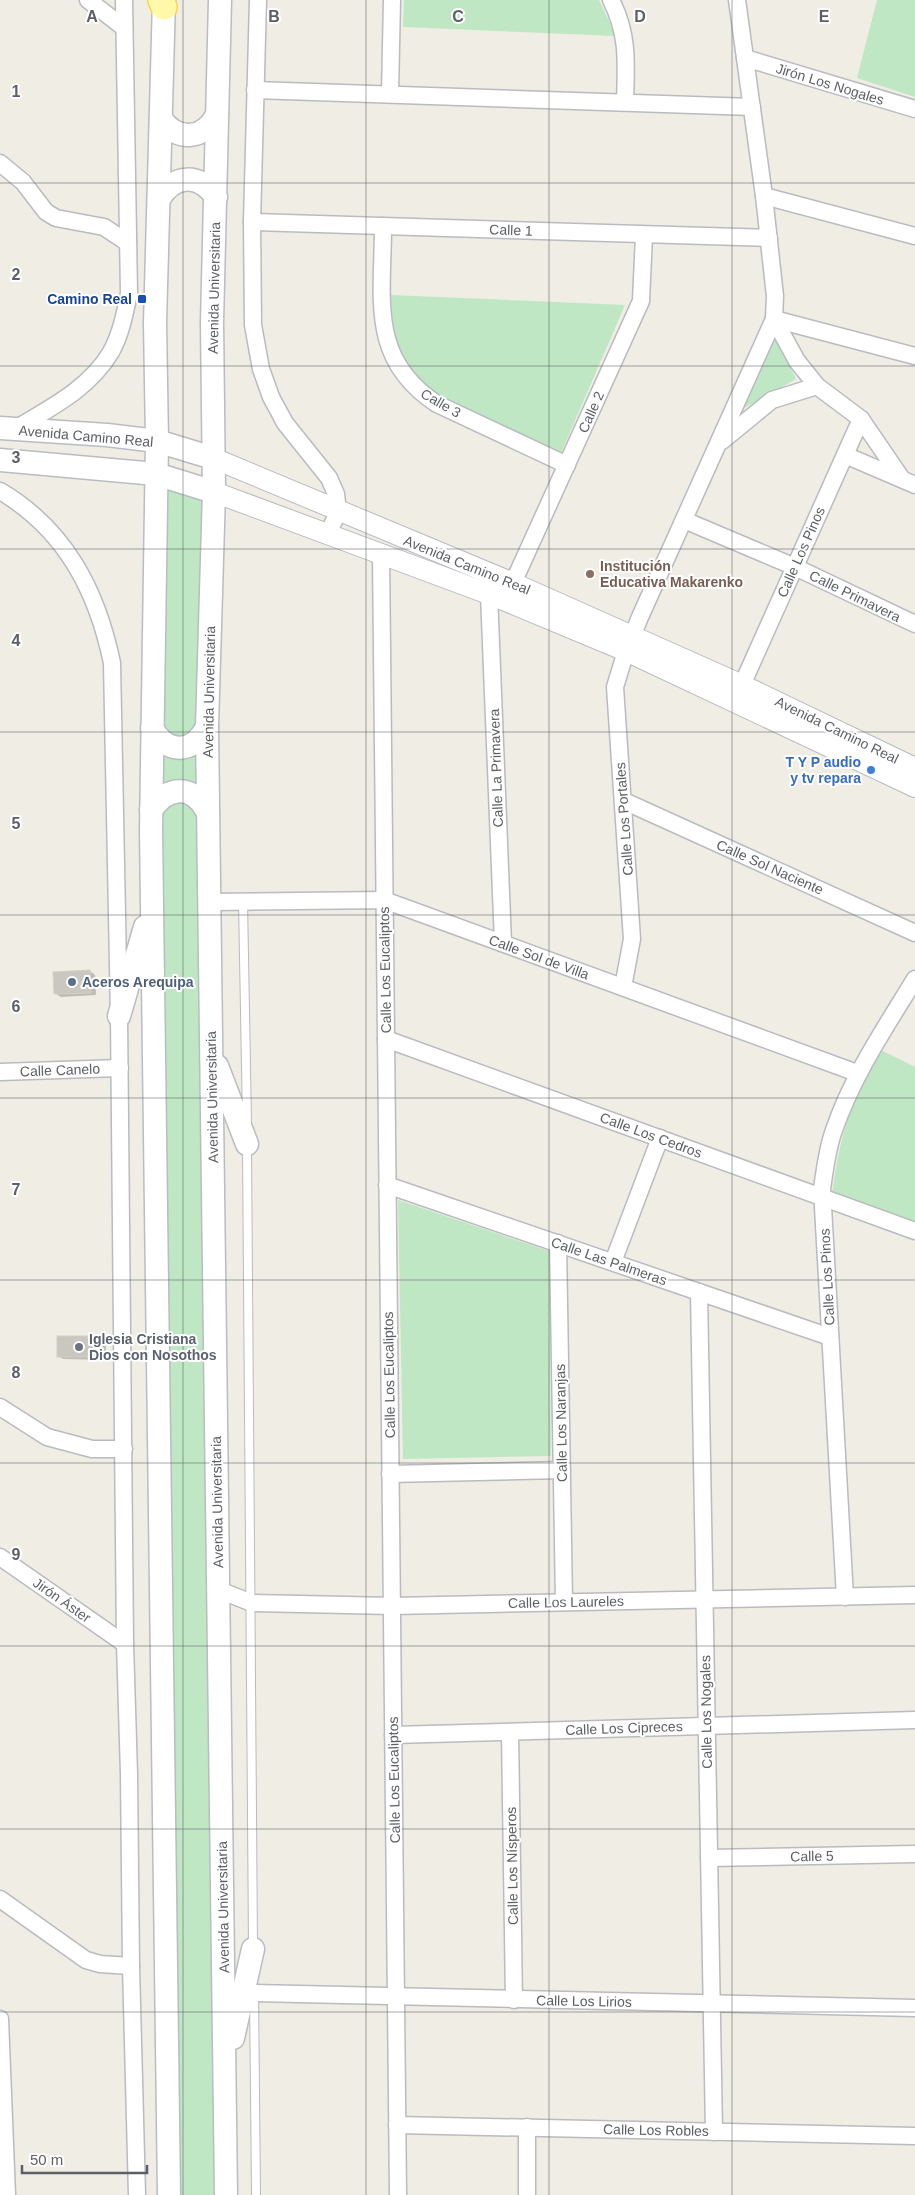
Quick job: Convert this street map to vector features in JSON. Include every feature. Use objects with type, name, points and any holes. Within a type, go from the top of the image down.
[{"type":"main road","name":"Avenida Universitaria","points":[[220,0],[212,322],[214,492],[207,727],[226,2186]]},
{"type":"main road","points":[[219,33],[229,0]]},
{"type":"main road","points":[[163,2],[156,323],[157,441],[152,728],[152,902],[174,2190]]},
{"type":"main road","points":[[161,119],[175,133],[195,135],[205,131],[217,115]]},
{"type":"main road","points":[[159,199],[164,190],[182,180],[202,183],[210,189],[216,198]]},
{"type":"main road","name":"Avenida Camino Real","points":[[7,429],[107,435],[157,441],[213,458]]},
{"type":"main road","name":"Avenida Camino Real","points":[[0,460],[156,474],[214,492]]},
{"type":"main road","points":[[152,728],[158,739],[168,746],[180,748],[192,745],[202,738],[207,727]]},
{"type":"main road","points":[[152,810],[158,799],[169,793],[181,791],[193,794],[202,802],[208,813]]},
{"type":"main road","points":[[119,1016],[152,902]]},
{"type":"main road","points":[[211,1049],[247,1144]]},
{"type":"main road","points":[[225,2075],[253,1949]]},
{"type":"main road","points":[[208,2195],[226,2186]]},
{"type":"street","points":[[88,0],[123,27]]},
{"type":"street","points":[[7,429],[67,399],[91,378],[111,352],[122,324],[129,293],[124,0]]},
{"type":"street","points":[[258,0],[252,222],[252,325],[266,387],[285,423],[330,478],[336,494],[338,512],[328,534]]},
{"type":"street","points":[[390,94],[392,0]]},
{"type":"street","points":[[611,0],[620,18],[626,45],[625,102]]},
{"type":"street","points":[[737,0],[769,238],[775,296],[774,319],[797,361],[817,386],[861,419],[908,482]]},
{"type":"street","name":"Jirón Los Nogales","points":[[745,58],[915,109]]},
{"type":"street","points":[[255,90],[752,106]]},
{"type":"street","points":[[0,162],[23,182],[46,212],[56,218],[104,227],[128,242]]},
{"type":"street","points":[[764,196],[915,236]]},
{"type":"street","name":"Calle 1","points":[[252,222],[769,238]]},
{"type":"street","name":"Calle 3","points":[[383,226],[383,326],[394,359],[405,376],[418,392],[437,404],[567,465]]},
{"type":"street","name":"Calle 2","points":[[513,583],[641,301],[644,235]]},
{"type":"street","points":[[774,319],[915,356]]},
{"type":"street","name":"Calle Los Portales","points":[[623,988],[632,939],[615,687],[629,643],[774,319]]},
{"type":"street","points":[[718,444],[772,400],[817,386]]},
{"type":"street","name":"Calle Los Pinos","points":[[742,685],[861,419]]},
{"type":"street","points":[[845,454],[908,482]]},
{"type":"street","name":"Avenida Camino Real","points":[[213,458],[338,512],[513,583],[915,787]]},
{"type":"street","points":[[0,491],[34,516],[61,545],[75,564],[91,592],[104,627],[112,663],[120,1068],[130,1966],[137,2195]]},
{"type":"street","name":"Avenida Camino Real","points":[[214,492],[742,685],[915,768]]},
{"type":"street","name":"Calle Primavera","points":[[684,520],[795,567],[915,624]]},
{"type":"street","name":"Calle Los Eucaliptos","points":[[381,554],[398,2195]]},
{"type":"street","name":"Calle La Primavera","points":[[489,594],[503,943]]},
{"type":"street","name":"Calle Sol Naciente","points":[[624,801],[915,933]]},
{"type":"street","name":"Calle Sol de Villa","points":[[210,902],[384,900],[857,1073]]},
{"type":"street","name":"Calle Los Pinos","points":[[845,1597],[822,1197],[827,1156],[834,1131],[857,1073],[915,979]]},
{"type":"street","name":"Calle Los Cedros","points":[[386,1039],[915,1231]]},
{"type":"street","name":"Calle Canelo","points":[[0,1072],[120,1068]]},
{"type":"street","points":[[612,1262],[660,1138]]},
{"type":"street","name":"Calle Las Palmeras","points":[[387,1185],[830,1337]]},
{"type":"street","name":"Calle Los Naranjas","points":[[558,1243],[564,1602]]},
{"type":"street","name":"Calle Los Nogales","points":[[699,1292],[714,2132]]},
{"type":"street","points":[[0,1407],[47,1437],[92,1449],[124,1449]]},
{"type":"street","points":[[390,1474],[562,1470]]},
{"type":"street","name":"Jirón Áster","points":[[0,1557],[125,1644]]},
{"type":"street","name":"Calle Los Laureles","points":[[219,1590],[252,1603],[392,1606],[915,1595]]},
{"type":"street","name":"Calle Los Cipreces","points":[[393,1735],[915,1720]]},
{"type":"street","name":"Calle Los Nísperos","points":[[510,1732],[514,2000]]},
{"type":"street","name":"Calle 5","points":[[709,1858],[915,1854]]},
{"type":"street","points":[[0,1899],[86,1960],[100,1964],[130,1966]]},
{"type":"street","name":"Calle Los Lirios","points":[[254,1993],[915,2008]]},
{"type":"street","points":[[0,2019],[7,2195]]},
{"type":"street","name":"Calle Los Robles","points":[[397,2125],[915,2136]]},
{"type":"street","points":[[527,2127],[527,2195]]},
{"type":"lane","points":[[243,902],[252,1603],[256,2195]]},
{"type":"green space","points":[[404,0],[599,0],[616,36],[403,27]]},
{"type":"green space","points":[[877,0],[915,0],[915,97],[857,78]]},
{"type":"green space","points":[[391,295],[625,305],[561,453],[464,408],[435,393],[421,383],[406,363],[397,342]]},
{"type":"green space","points":[[775,335],[796,379],[744,408]]},
{"type":"green space","points":[[164,487],[205,499],[219,2195],[177,2195],[159,819]]},
{"type":"green space","points":[[881,1050],[915,1067],[915,1225],[832,1194],[848,1119],[861,1086]]},
{"type":"green space","points":[[398,1200],[549,1251],[551,1456],[403,1459]]},
{"type":"building","name":"Aceros Arequipa","points":[[90,970],[91,993],[54,994],[53,972]]},
{"type":"building","name":"Iglesia Cristiana Dios con Nosothos","points":[[57,1336],[101,1336],[101,1357],[57,1357]]},
{"type":"place","name":"Camino Real","points":[[142,299]]},
{"type":"place","name":"Institución Educativa Makarenko","points":[[590,574]]},
{"type":"place","name":"T Y P audio y tv repara","points":[[871,770]]},
{"type":"place","name":"Aceros Arequipa","points":[[72,982]]},
{"type":"place","name":"Iglesia Cristiana Dios con Nosothos","points":[[79,1347]]}]
